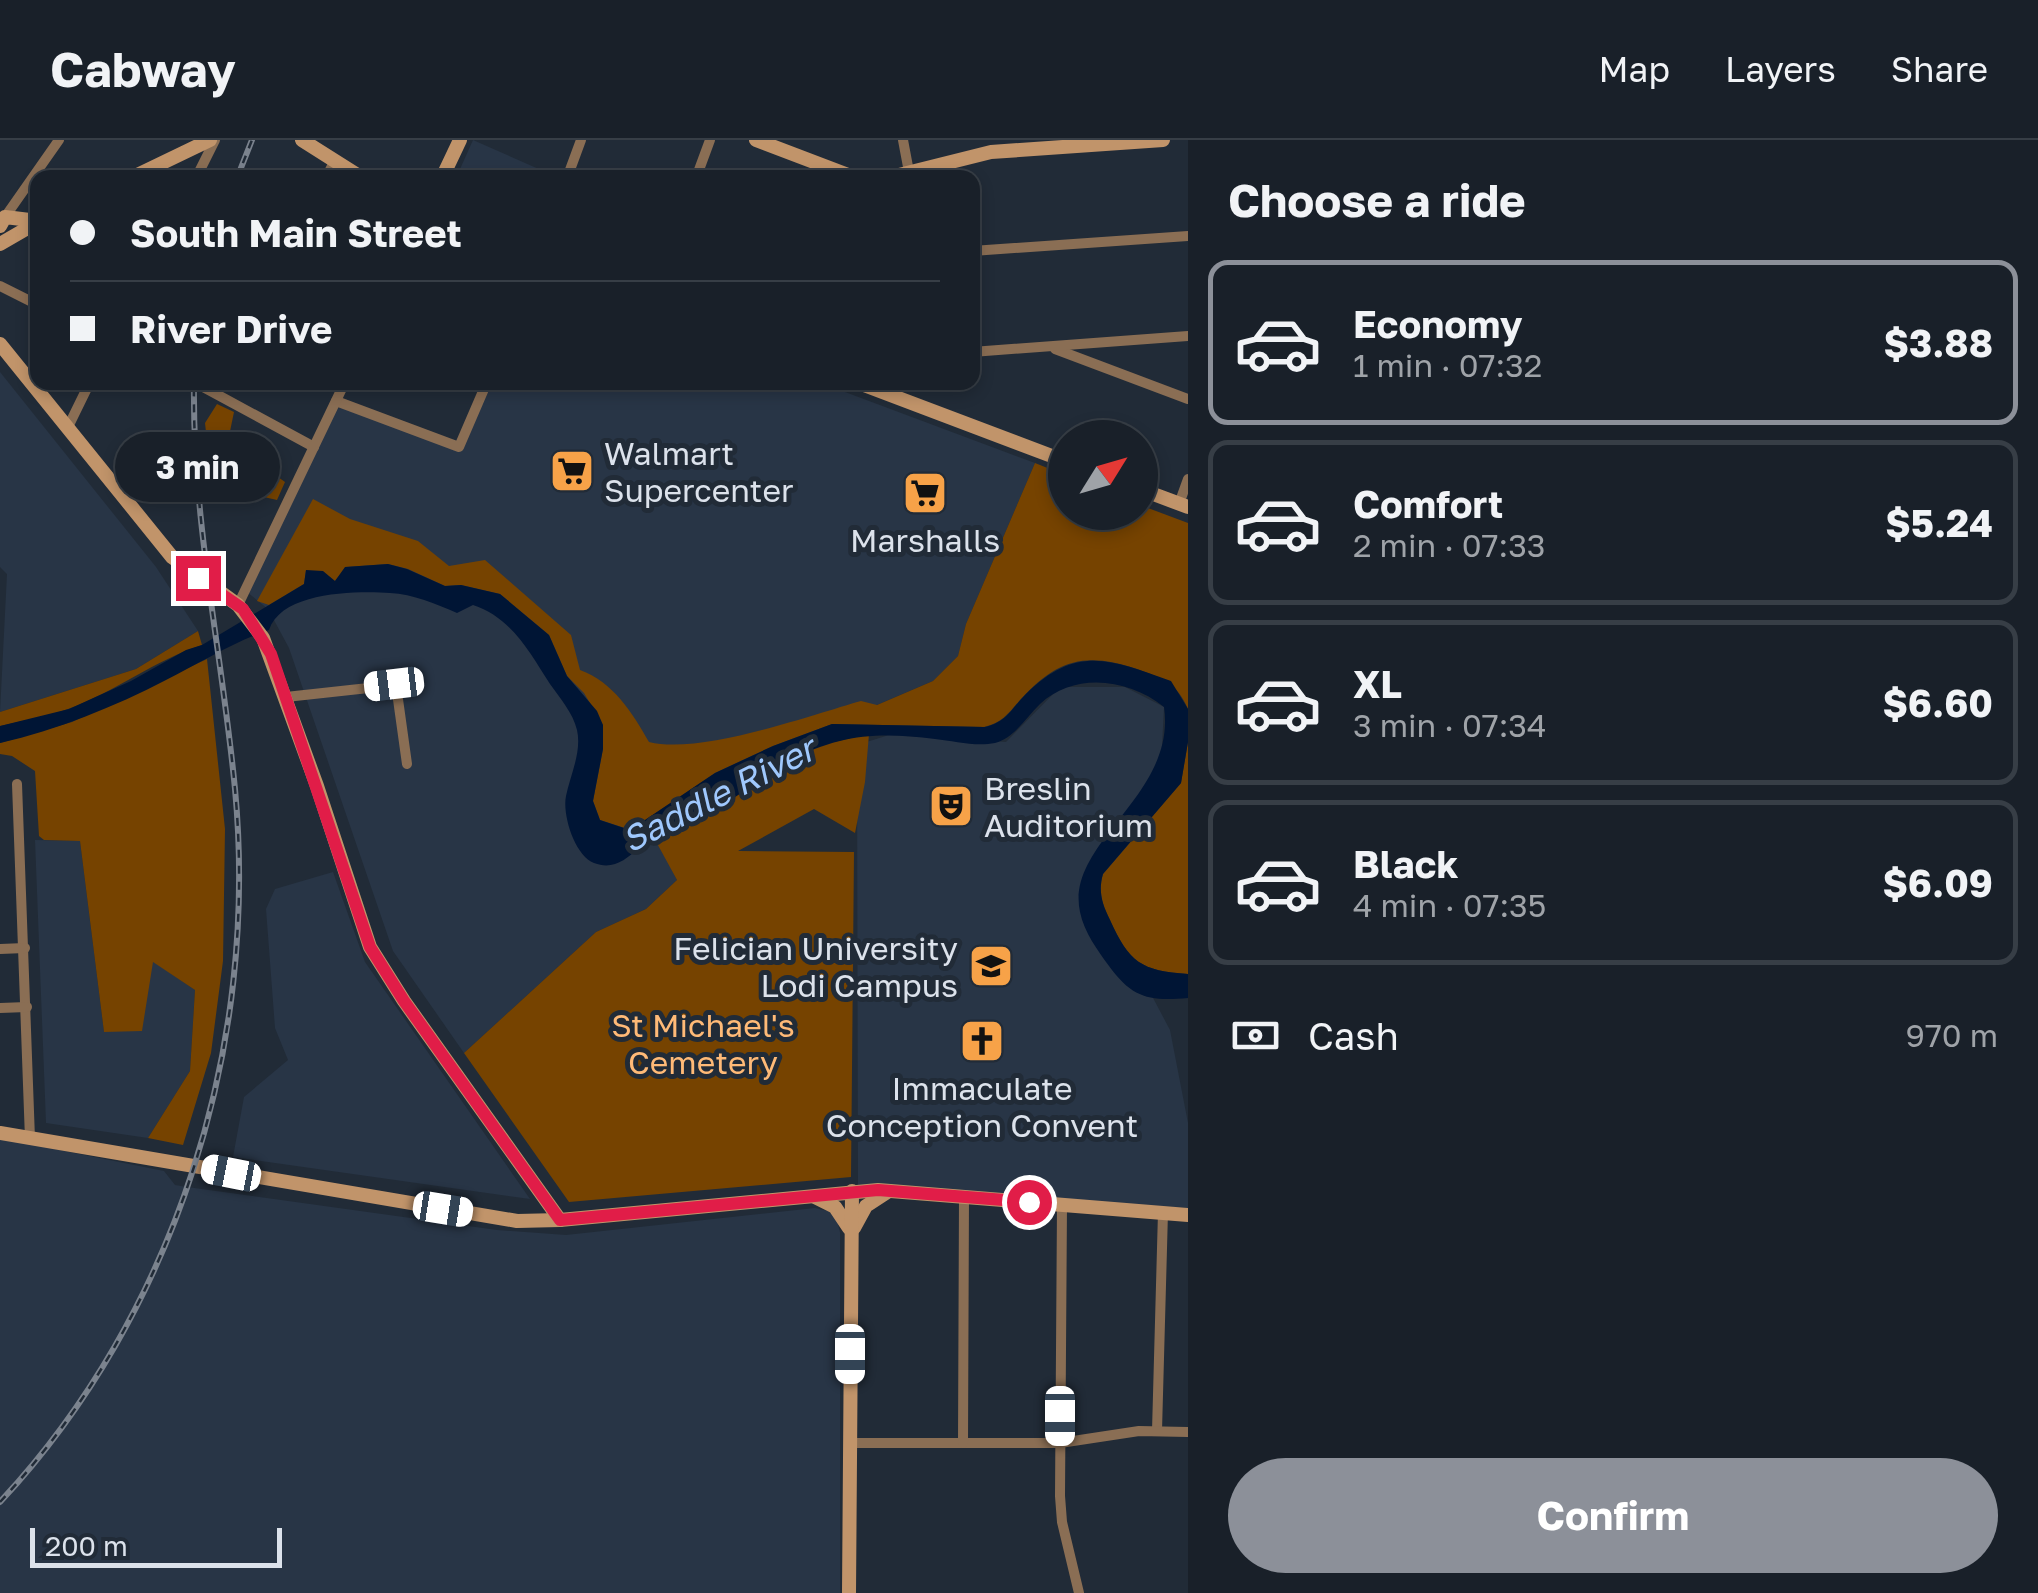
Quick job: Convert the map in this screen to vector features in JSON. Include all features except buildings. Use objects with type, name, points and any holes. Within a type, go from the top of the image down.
[{"type":"street","points":[[38,170],[59,140]]},
{"type":"street","points":[[148,170],[212,140]]},
{"type":"street","points":[[199,170],[212,140]]},
{"type":"street","points":[[302,140],[348,170]]},
{"type":"street","points":[[446,170],[460,140]]},
{"type":"street","points":[[570,170],[581,140]]},
{"type":"street","points":[[699,170],[710,140]]},
{"type":"street","points":[[756,140],[835,170]]},
{"type":"street","points":[[903,140],[913,170]]},
{"type":"street","points":[[925,170],[991,152],[1042,144],[1162,140]]},
{"type":"street","points":[[330,170],[334,162]]},
{"type":"street","points":[[3,221],[30,182]]},
{"type":"street","points":[[3,221],[30,222]]},
{"type":"street","points":[[0,244],[30,227]]},
{"type":"street","points":[[980,250],[1188,236]]},
{"type":"street","points":[[0,286],[30,300]]},
{"type":"street","points":[[980,352],[1188,336]]},
{"type":"street","points":[[0,344],[30,381]]},
{"type":"street","points":[[1050,348],[1188,399]]},
{"type":"street","points":[[38,390],[172,557],[240,607],[254,623],[286,697],[370,947],[560,1220]]},
{"type":"street","points":[[68,427],[86,390]]},
{"type":"street","points":[[209,390],[314,447]]},
{"type":"street","points":[[218,395],[220,390]]},
{"type":"street","points":[[240,607],[341,390]]},
{"type":"street","points":[[336,401],[459,447],[484,390]]},
{"type":"street","points":[[877,390],[1048,455]]},
{"type":"street","points":[[1158,496],[1184,506],[1188,479]]},
{"type":"street","points":[[286,697],[396,685],[407,764]]},
{"type":"street","points":[[18,784],[30,1138]]},
{"type":"street","points":[[0,949],[25,948]]},
{"type":"street","points":[[0,1008],[27,1007]]},
{"type":"street","points":[[0,1134],[517,1220],[560,1220],[890,1190],[1188,1215]]},
{"type":"street","points":[[852,1234],[858,1215],[890,1190]]},
{"type":"street","points":[[849,1593],[852,1191]]},
{"type":"street","points":[[517,1220],[538,1209],[540,1193]]},
{"type":"street","points":[[809,1196],[835,1207],[852,1234]]},
{"type":"street","points":[[963,1443],[964,1196]]},
{"type":"street","points":[[1062,1205],[1062,1522],[1079,1593]]},
{"type":"street","points":[[1157,1430],[1163,1212]]},
{"type":"street","points":[[850,1444],[1060,1443],[1157,1430],[1188,1432]]},
{"type":"shaded area","points":[[473,140],[541,170],[460,170]]},
{"type":"shaded area","points":[[0,372],[156,567],[198,631],[136,669],[0,712],[7,574],[0,567]]},
{"type":"shaded area","points":[[486,390],[840,390],[1035,463],[966,624],[958,656],[933,681],[640,806],[677,880],[646,909],[596,932],[464,1053],[393,951],[289,648],[268,609],[247,592],[337,404],[461,451]]},
{"type":"shaded area","name":"Felician University Lodi Campus","points":[[1060,687],[1125,687],[1164,707],[1161,766],[1094,935],[1152,996],[1170,1030],[1188,1123],[1188,1208],[858,1186],[857,745],[889,735],[1006,742]]},
{"type":"shaded area","points":[[35,840],[80,841],[104,1032],[153,961],[195,990],[190,1071],[148,1138],[46,1123]]},
{"type":"shaded area","points":[[333,872],[365,962],[530,1199],[233,1157],[244,1097],[288,1060],[275,1028],[266,909],[275,889]]},
{"type":"shaded area","points":[[0,1138],[164,1171],[175,1185],[497,1230],[566,1235],[815,1208],[828,1211],[836,1217],[840,1232],[840,1593],[0,1593]]},
{"type":"green space","points":[[217,404],[234,412],[228,441],[285,482],[277,500],[233,490],[213,496],[205,423]]},
{"type":"green space","points":[[1035,463],[1048,468],[1048,530],[1158,530],[1158,512],[1188,523],[1188,709],[1174,687],[1154,675],[1102,661],[1072,663],[1046,676],[1004,717],[990,725],[832,724],[715,773],[631,830],[600,820],[593,801],[603,749],[603,725],[584,693],[567,676],[549,635],[500,594],[461,585],[445,586],[388,564],[346,567],[335,581],[306,570],[304,584],[269,605],[257,601],[313,499],[350,519],[418,541],[449,566],[485,560],[571,635],[580,670],[612,690],[649,742],[671,745],[725,739],[861,701],[877,705],[933,681],[958,656],[966,624]]},
{"type":"green space","points":[[198,631],[202,645],[102,694],[60,712],[0,726],[0,712],[136,669]]},
{"type":"green space","points":[[207,659],[225,829],[223,961],[211,1053],[183,1145],[148,1138],[190,1071],[195,990],[153,962],[142,1031],[104,1032],[80,841],[44,840],[39,836],[35,771],[12,756],[0,754],[0,743],[72,722]]},
{"type":"green space","name":"St Michael's Cemetery","points":[[869,734],[855,833],[814,809],[738,851],[854,852],[851,1177],[569,1202],[464,1053],[596,932],[646,909],[677,880],[653,836],[664,827],[681,827],[820,745]]},
{"type":"green space","points":[[1188,742],[1188,974],[1148,967],[1131,955],[1107,914],[1101,886],[1103,874],[1181,783]]},
{"type":"water","name":"Saddle River","points":[[388,564],[445,586],[461,585],[500,594],[549,635],[567,676],[597,711],[603,725],[603,749],[593,801],[600,820],[630,830],[715,773],[832,724],[985,727],[1004,718],[1044,678],[1078,662],[1112,663],[1171,681],[1188,709],[1188,742],[1181,783],[1103,874],[1101,892],[1107,914],[1131,955],[1148,967],[1188,974],[1188,998],[1143,996],[1126,985],[1096,948],[1080,912],[1080,887],[1089,863],[1139,793],[1164,738],[1164,707],[1118,685],[1085,683],[1054,694],[1014,732],[995,743],[878,736],[825,745],[789,761],[699,820],[657,831],[625,859],[606,865],[587,859],[568,824],[566,796],[578,747],[577,730],[566,706],[509,627],[473,605],[457,613],[416,597],[376,592],[304,601],[289,607],[269,630],[126,699],[64,724],[0,743],[0,726],[69,709],[202,645],[304,584],[306,570],[323,571],[335,581],[345,567]]},
{"type":"railway","points":[[240,170],[252,140]]},
{"type":"railway","points":[[0,1502],[62,1427],[115,1346],[158,1260],[193,1170],[218,1077],[233,982],[239,885],[235,789],[198,485],[194,390]]},
{"type":"place","name":"Walmart Supercenter","points":[[572,471]]},
{"type":"place","name":"Marshalls","points":[[925,493]]},
{"type":"place","name":"Breslin Auditorium","points":[[951,806]]},
{"type":"place","name":"Felician University Lodi Campus","points":[[991,966]]},
{"type":"place","name":"Immaculate Conception Convent","points":[[982,1041]]},
{"type":"route","points":[[198,578],[243,609],[271,654],[376,959],[560,1220],[878,1190],[1029,1202]]}]
